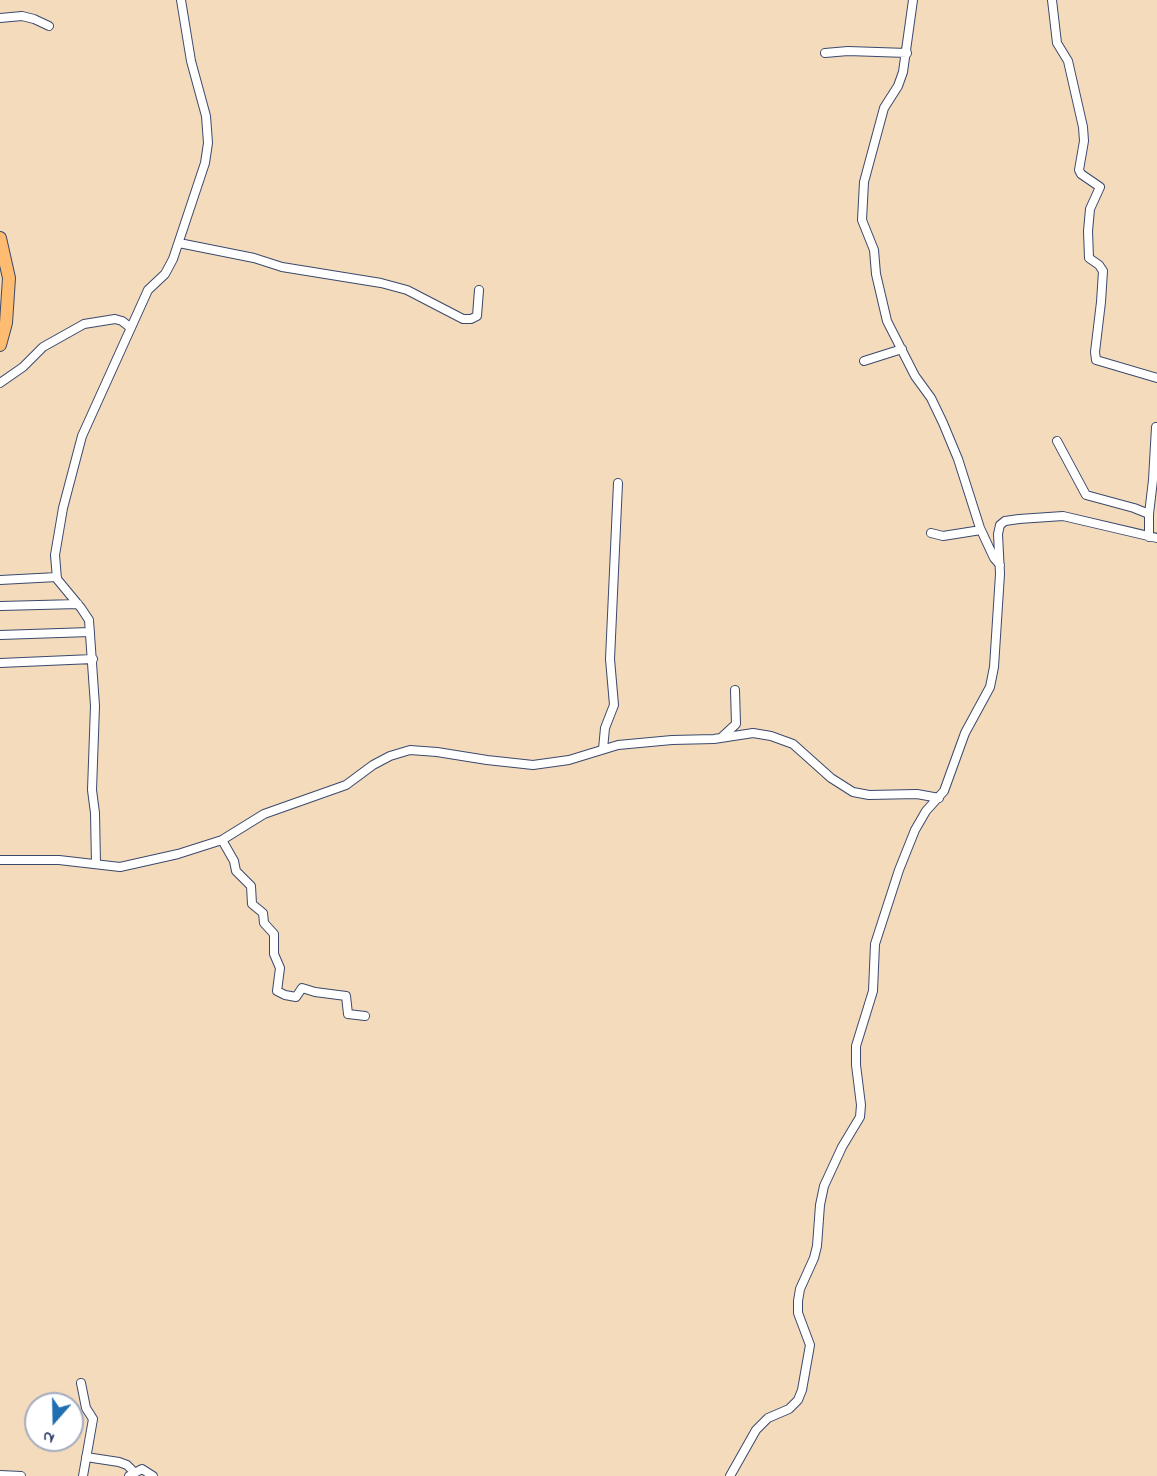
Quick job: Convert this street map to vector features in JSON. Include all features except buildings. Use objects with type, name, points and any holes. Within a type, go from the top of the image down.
[{"type":"main road","points":[[0,238],[9,278],[6,323],[0,345]]},
{"type":"street","points":[[96,864],[92,790],[95,706],[89,620],[57,577],[55,555],[73,463],[82,436],[148,290],[165,274],[179,243],[205,163],[208,132],[206,116],[187,40],[181,0]]},
{"type":"street","points":[[913,0],[903,72],[898,86],[884,108],[864,182],[861,220],[874,250],[876,274],[887,321],[915,376],[931,398],[943,423],[958,459],[981,530],[994,558],[1000,565]]},
{"type":"street","points":[[1052,0],[1058,43],[1068,61],[1083,127],[1084,141],[1079,171],[1100,187],[1090,208],[1088,231],[1089,258],[1100,265],[1103,271],[1096,360],[1157,378]]},
{"type":"street","points":[[0,18],[22,16],[49,26]]},
{"type":"street","points":[[825,53],[848,51],[907,53]]},
{"type":"street","points":[[179,243],[254,258],[282,267],[390,285],[407,290],[463,320],[477,316],[479,290]]},
{"type":"street","points":[[0,383],[23,367],[43,347],[84,324],[115,319],[131,328]]},
{"type":"street","points":[[864,361],[902,349]]},
{"type":"street","points":[[730,1476],[756,1430],[768,1418],[789,1409],[798,1400],[802,1390],[810,1345],[798,1314],[798,1301],[800,1289],[817,1246],[824,1186],[842,1147],[860,1116],[856,1046],[873,990],[875,944],[915,830],[926,811],[939,798],[950,778],[970,722],[990,687],[994,667],[1000,565],[998,529],[1005,521],[1063,516],[1153,538],[1149,514],[1156,427]]},
{"type":"street","points":[[1057,441],[1086,495],[1149,514]]},
{"type":"street","points":[[603,749],[605,728],[614,705],[610,659],[618,483]]},
{"type":"street","points":[[931,533],[943,536],[981,530]]},
{"type":"street","points":[[0,580],[57,577]]},
{"type":"street","points":[[0,606],[78,604]]},
{"type":"street","points":[[0,635],[90,632]]},
{"type":"street","points":[[0,663],[93,659]]},
{"type":"street","points":[[721,738],[736,724],[735,690]]},
{"type":"street","points":[[0,860],[59,860],[108,866],[131,866],[178,854],[222,840],[264,814],[346,785],[390,756],[410,750],[533,765],[569,760],[603,749],[641,742],[721,738],[753,733],[788,741],[831,778],[859,794],[917,794],[939,798]]},
{"type":"street","points":[[222,840],[234,861],[236,871],[251,886],[252,904],[263,913],[264,923],[274,934],[274,954],[280,968],[277,991],[296,997],[302,987],[315,992],[346,996],[348,1014],[365,1016]]},
{"type":"street","points":[[81,1383],[86,1408],[92,1416],[83,1476]]},
{"type":"street","points":[[86,1457],[119,1462],[127,1465],[132,1474],[144,1469],[153,1476]]},
{"type":"street","points":[[0,1475],[21,1476]]}]
